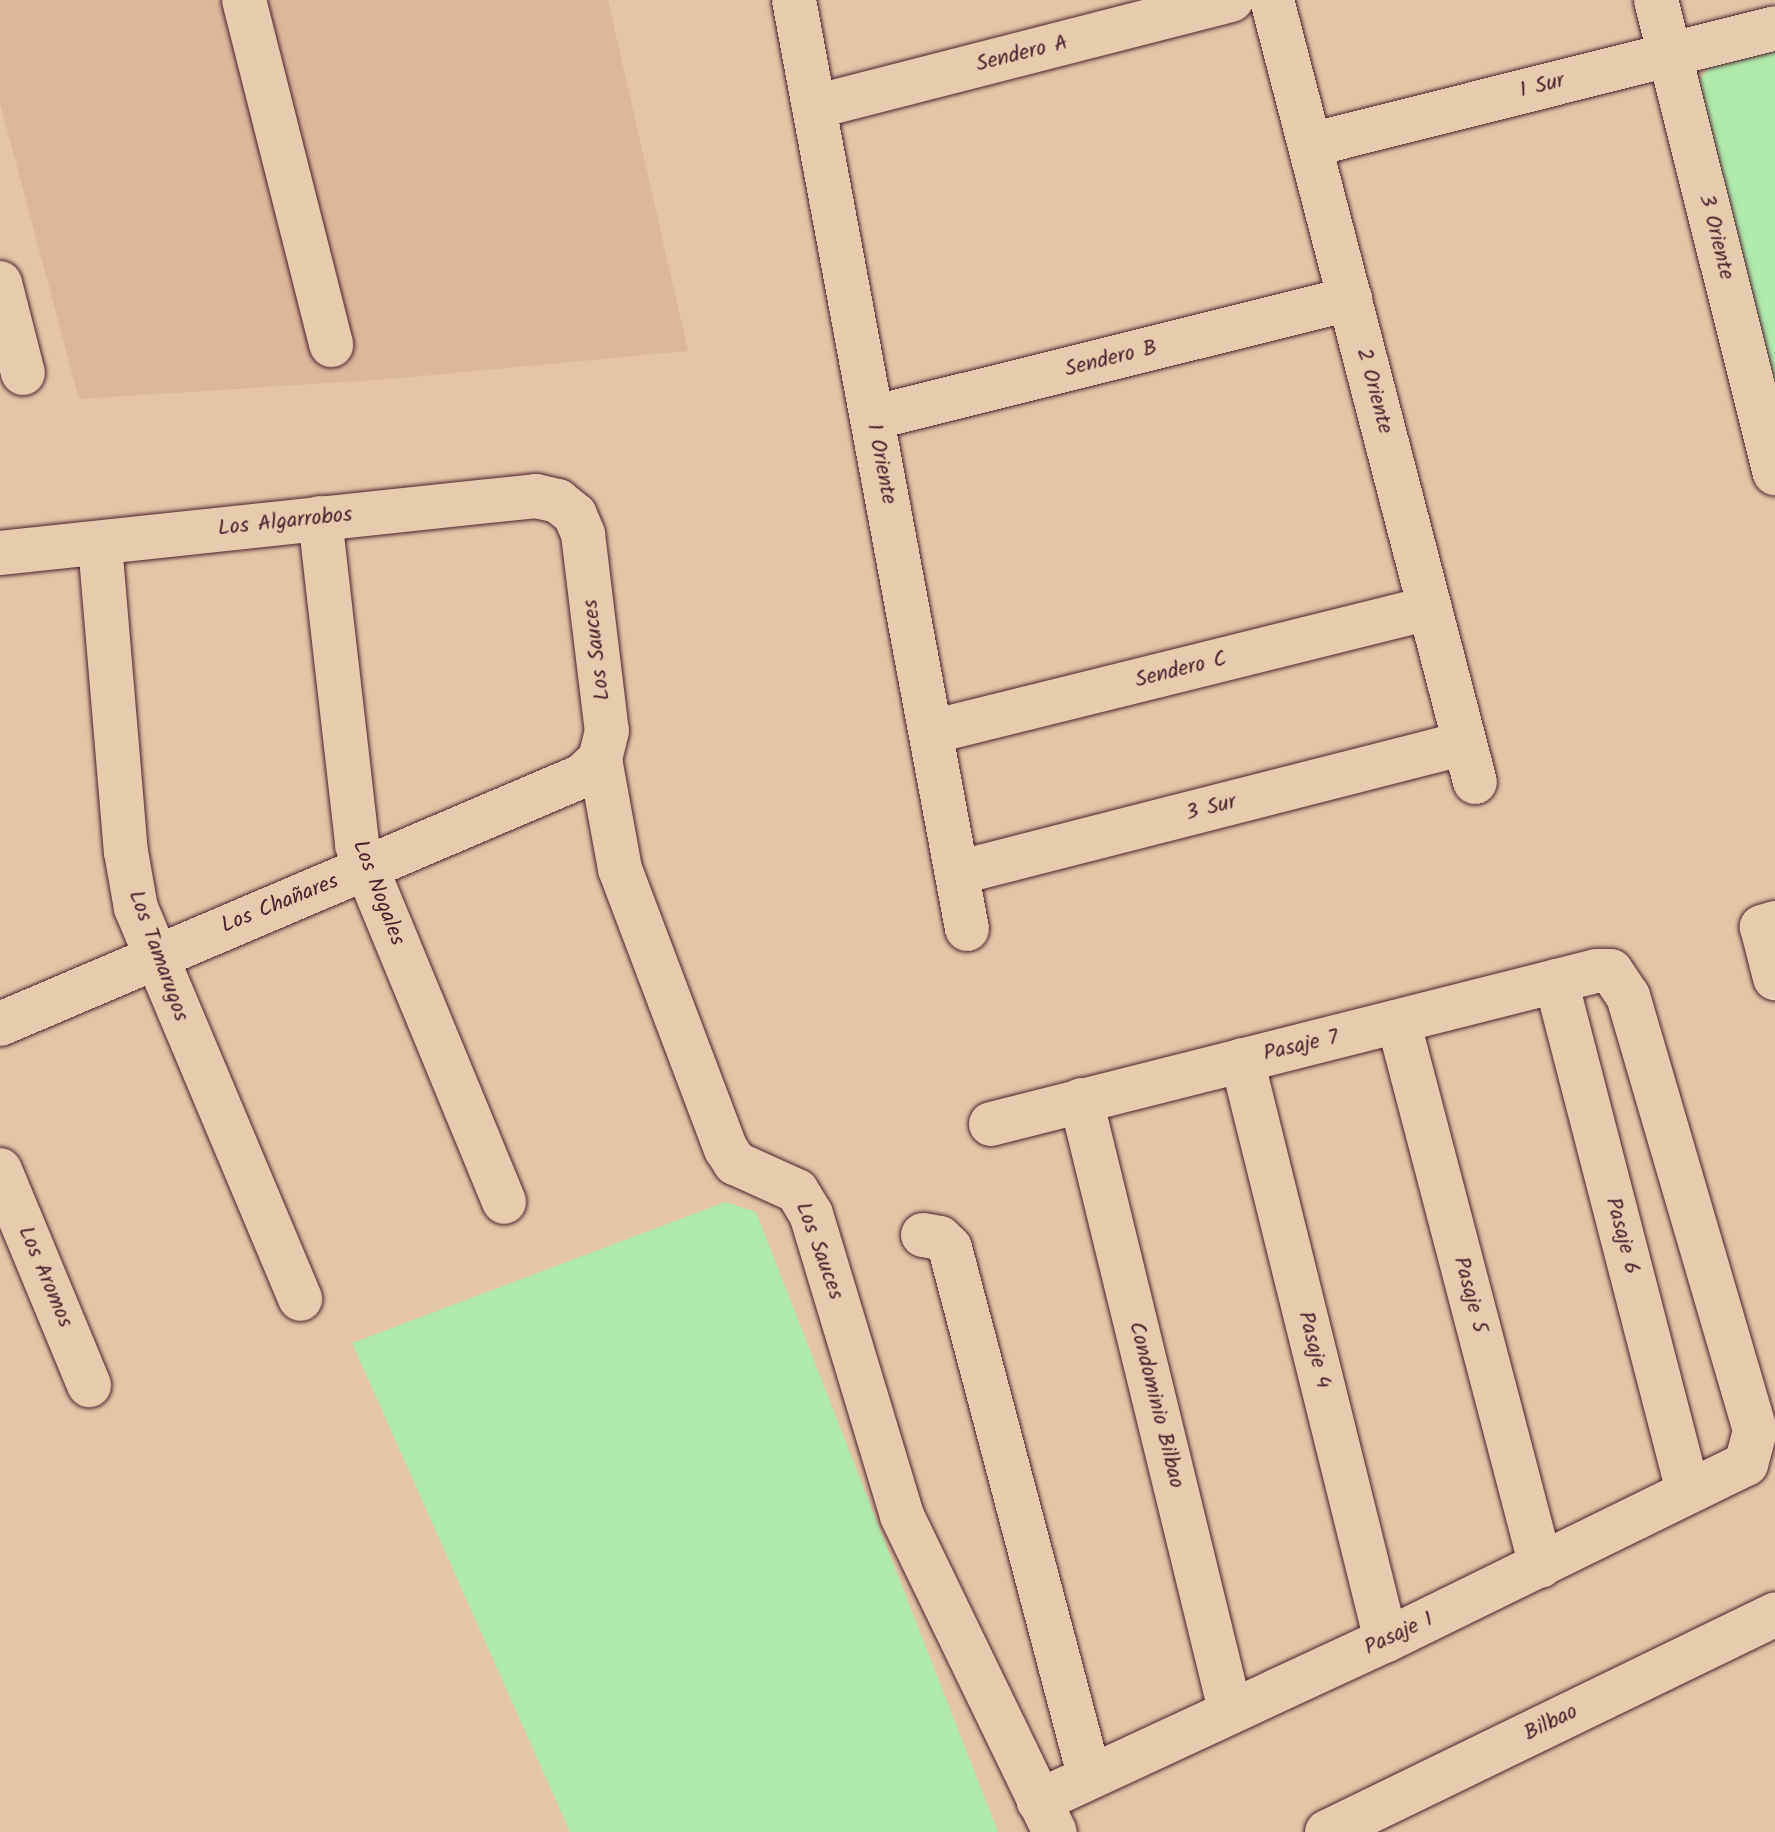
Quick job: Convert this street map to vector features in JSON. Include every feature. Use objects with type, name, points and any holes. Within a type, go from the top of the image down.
[{"type":"street","points":[[244,0],[331,345]]},
{"type":"street","name":"1 Oriente","points":[[794,0],[967,929]]},
{"type":"street","name":"Sendero A","points":[[814,107],[1231,0]]},
{"type":"street","name":"2 Oriente","points":[[1272,0],[1470,762]]},
{"type":"street","name":"3 Oriente","points":[[1656,0],[1775,473]]},
{"type":"street","name":"1 Sur","points":[[1310,145],[1775,28]]},
{"type":"street","points":[[0,283],[23,373]]},
{"type":"street","name":"Sendero B","points":[[872,418],[1350,299]]},
{"type":"street","name":"Los Algarrobos","points":[[0,553],[536,496],[567,507]]},
{"type":"street","name":"Los Sauces","points":[[567,507],[583,534],[607,731],[600,759],[620,869],[726,1149],[735,1163],[797,1191],[811,1214],[902,1516],[1047,1817]]},
{"type":"street","name":"Los Nogales","points":[[320,518],[352,821],[365,868],[504,1202]]},
{"type":"street","name":"Los Tamarugos","points":[[100,544],[129,875],[153,956],[300,1299]]},
{"type":"street","name":"Sendero C","points":[[931,732],[1430,608]]},
{"type":"street","name":"Los Chañares","points":[[0,1024],[153,956],[582,776],[600,759]]},
{"type":"street","name":"3 Sur","points":[[957,873],[1470,762]]},
{"type":"street","points":[[1769,925],[1775,978]]},
{"type":"street","name":"Pasaje 7","points":[[991,1124],[1242,1060],[1399,1024],[1556,981],[1611,971],[1628,996],[1755,1431],[1751,1455]]},
{"type":"street","name":"Pasaje 6","points":[[1556,981],[1688,1491]]},
{"type":"street","name":"Pasaje 5","points":[[1399,1024],[1541,1566]]},
{"type":"street","name":"Pasaje 4","points":[[1242,1060],[1386,1640]]},
{"type":"street","name":"Condominio Bilbao","points":[[1081,1100],[1230,1710]]},
{"type":"street","name":"Los Aromos","points":[[0,1170],[89,1385]]},
{"type":"street","points":[[923,1235],[940,1238],[950,1248],[1089,1775]]},
{"type":"street","name":"Pasaje 1","points":[[1047,1817],[1089,1775],[1541,1566],[1746,1464],[1751,1455]]},
{"type":"street","name":"Bilbao","points":[[1327,1832],[1775,1614]]},
{"type":"shaded area","points":[[0,0],[608,0],[688,351],[391,379],[79,399],[0,103]]},
{"type":"green space","points":[[1775,46],[1775,399],[1695,86],[1713,62]]},
{"type":"green space","points":[[725,1202],[756,1212],[998,1832],[570,1832],[352,1343]]}]
